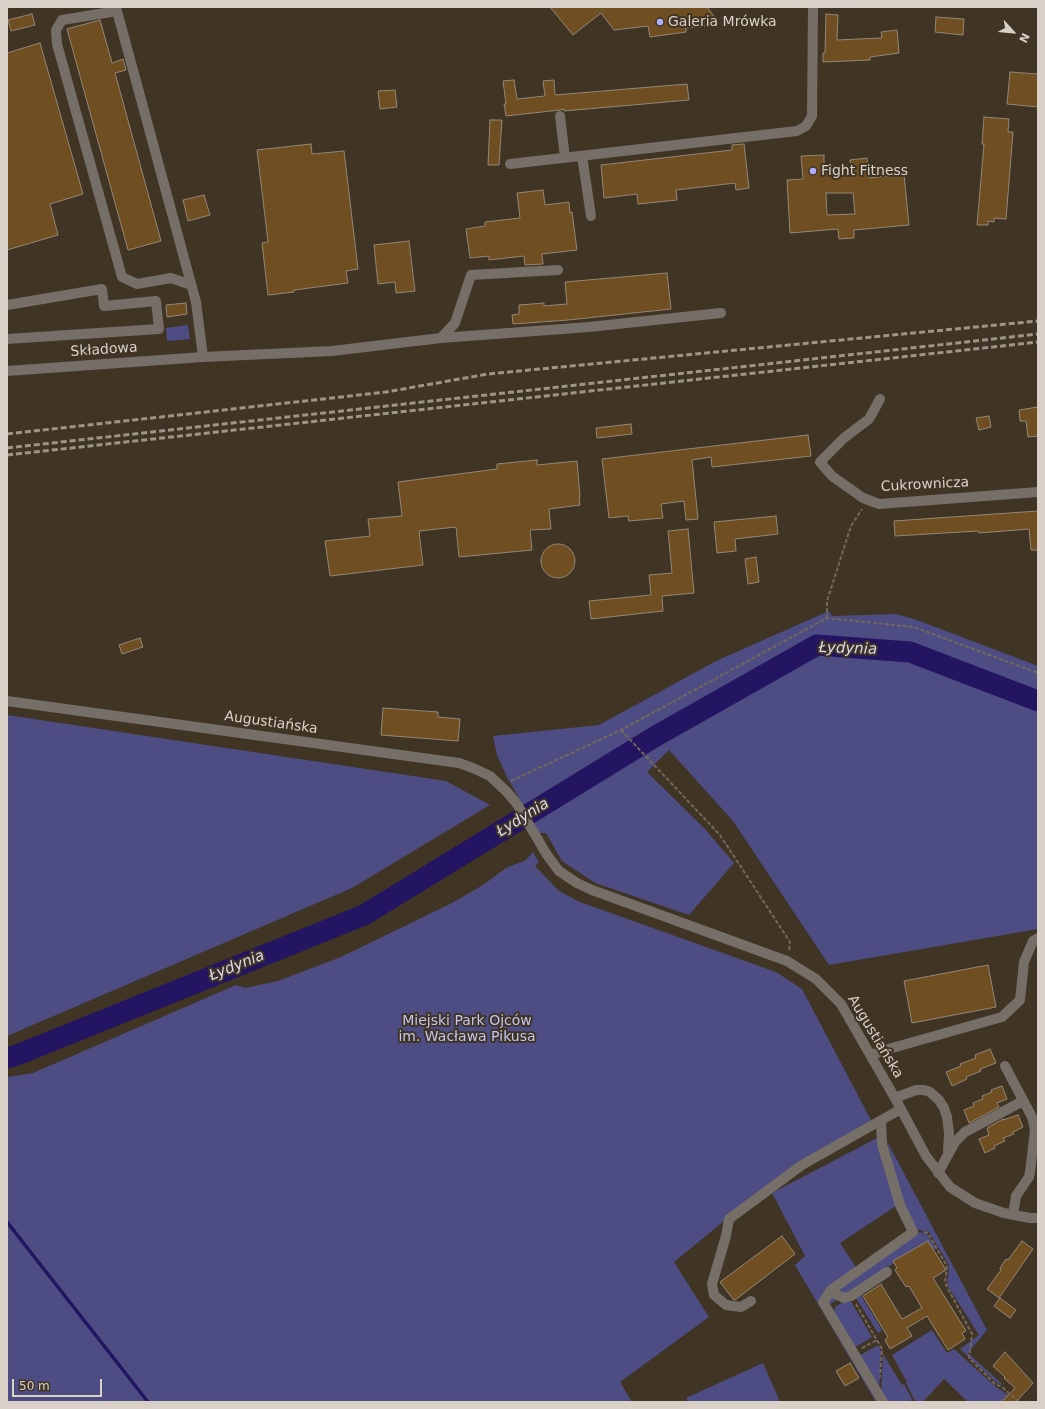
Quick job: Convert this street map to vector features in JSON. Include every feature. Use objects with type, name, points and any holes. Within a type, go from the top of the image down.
[{"type":"street","points":[[510,164],[797,131],[806,126],[812,116],[814,7]]},
{"type":"street","points":[[191,285],[171,278],[137,284],[122,277],[57,44],[56,30],[62,20],[117,11],[196,302],[203,357]]},
{"type":"street","points":[[560,116],[565,158]]},
{"type":"street","points":[[582,156],[591,216]]},
{"type":"street","points":[[441,338],[455,323],[471,275],[558,270]]},
{"type":"street","points":[[7,305],[102,289],[104,306],[156,301],[158,329],[7,339]]},
{"type":"street","name":"Składowa","points":[[7,372],[203,357],[332,351],[441,338],[589,328],[721,313]]},
{"type":"street","name":"Cukrownicza","points":[[880,399],[869,419],[844,438],[820,462],[832,476],[863,498],[879,504],[1038,492]]},
{"type":"street","name":"Augustiańska","points":[[7,701],[459,763],[490,776],[517,804],[547,855],[559,871],[576,883],[787,961],[816,979],[841,1004],[871,1055],[926,1156],[950,1187],[975,1203],[1004,1213],[1038,1218]]},
{"type":"street","points":[[871,1055],[1002,1017],[1020,1000],[1024,962],[1033,941],[1038,938]]},
{"type":"street","points":[[1005,1066],[1033,1122],[1034,1140],[1029,1177],[1016,1196],[1014,1215]]},
{"type":"street","points":[[895,1098],[916,1090],[924,1090],[930,1092],[939,1100],[947,1117],[949,1133],[948,1154]]},
{"type":"street","points":[[938,1173],[954,1142],[965,1132],[1023,1101]]},
{"type":"street","points":[[751,1302],[741,1307],[726,1305],[714,1296],[712,1284],[726,1236],[729,1220],[802,1165],[901,1109]]},
{"type":"street","points":[[881,1121],[882,1144],[900,1204],[913,1232],[832,1290],[823,1302],[881,1399]]},
{"type":"street","points":[[832,1290],[835,1294],[844,1298],[851,1296],[887,1272]]},
{"type":"path","points":[[827,618],[827,601],[851,526],[864,506],[879,504]]},
{"type":"path","points":[[500,786],[621,730],[827,618],[914,627],[1038,673]]},
{"type":"path","points":[[621,730],[653,762],[720,835],[790,942],[787,961]]},
{"type":"path","points":[[913,1232],[920,1231],[928,1233],[947,1266],[945,1283],[972,1334],[969,1358],[995,1384],[1002,1387],[1019,1402]]},
{"type":"path","points":[[851,1296],[882,1349],[881,1399]]},
{"type":"path","points":[[854,1353],[877,1340]]},
{"type":"path","points":[[1001,1402],[1009,1394]]},
{"type":"green space","points":[[188,325],[190,339],[167,341],[166,328]]},
{"type":"green space","points":[[829,611],[832,616],[896,614],[917,620],[1038,666],[1038,929],[829,965],[733,821],[669,750],[647,772],[705,829],[734,863],[689,915],[595,883],[562,861],[546,833],[534,833],[517,804],[520,800],[497,755],[493,736],[599,725],[716,661]]},
{"type":"green space","points":[[7,715],[446,781],[490,805],[352,888],[7,1036]]},
{"type":"green space","name":"Miejski Park Ojców im. Wacława Pikusa","points":[[533,852],[539,862],[535,866],[559,891],[580,902],[776,972],[802,989],[872,1122],[774,1180],[674,1262],[709,1317],[620,1382],[632,1402],[7,1402],[7,1077],[33,1073],[236,985],[245,988],[278,981],[341,957],[452,903],[483,885],[506,868],[526,860]]},
{"type":"green space","points":[[877,1138],[896,1206],[840,1243],[859,1272],[920,1232],[927,1234],[936,1248],[934,1250],[928,1241],[893,1261],[894,1263],[824,1308],[878,1402],[876,1402],[795,1265],[805,1256],[772,1193]]},
{"type":"green space","points":[[887,1141],[987,1330],[968,1353],[1003,1385],[997,1383],[960,1349],[979,1335],[947,1285],[949,1265],[929,1232],[918,1230],[903,1207]]},
{"type":"green space","points":[[859,1292],[882,1330],[878,1333],[854,1295]]},
{"type":"green space","points":[[849,1298],[872,1337],[854,1348],[834,1312],[835,1307]]},
{"type":"green space","points":[[932,1330],[947,1353],[954,1349],[995,1386],[1008,1395],[1002,1402],[968,1402],[944,1379],[923,1402],[915,1401],[906,1383],[907,1382],[892,1355]]},
{"type":"green space","points":[[878,1345],[881,1351],[879,1391],[859,1356]]},
{"type":"green space","points":[[883,1354],[902,1385],[904,1384],[912,1399],[910,1402],[885,1402],[881,1395]]},
{"type":"green space","points":[[763,1363],[780,1402],[688,1402],[686,1398]]},
{"type":"building","name":"Galeria Mrówka","points":[[550,7],[707,7],[716,19],[708,26],[686,28],[686,32],[650,37],[648,26],[614,30],[601,13],[573,35]]},
{"type":"building","points":[[32,14],[35,25],[11,31],[8,20]]},
{"type":"building","points":[[826,14],[838,15],[837,40],[882,38],[881,32],[897,30],[899,53],[870,57],[870,60],[823,62],[823,53],[825,53]]},
{"type":"building","points":[[936,17],[964,19],[963,35],[935,32]]},
{"type":"building","points":[[100,20],[112,63],[123,59],[126,70],[115,73],[161,241],[128,250],[67,29]]},
{"type":"building","points":[[40,43],[83,194],[50,204],[58,235],[7,250],[7,53]]},
{"type":"building","points":[[1010,72],[1038,74],[1038,107],[1007,104]]},
{"type":"building","points":[[514,80],[517,99],[545,96],[543,81],[554,80],[555,95],[687,84],[689,100],[564,111],[564,109],[506,116],[503,81]]},
{"type":"building","points":[[395,90],[397,107],[380,109],[378,91]]},
{"type":"building","points":[[984,117],[1009,119],[1008,132],[1013,132],[1006,219],[994,218],[994,222],[988,221],[988,225],[977,225],[984,144],[982,144]]},
{"type":"building","points":[[490,120],[502,120],[499,165],[488,165]]},
{"type":"building","points":[[311,144],[312,154],[344,151],[358,269],[346,271],[348,283],[268,295],[262,243],[268,242],[257,150]]},
{"type":"building","points":[[744,144],[749,188],[736,190],[735,183],[676,190],[677,200],[638,204],[637,194],[604,198],[601,165],[732,150],[732,145]]},
{"type":"building","points":[[824,155],[824,171],[851,170],[850,160],[867,158],[869,178],[904,174],[909,225],[854,230],[854,238],[839,239],[838,229],[790,233],[787,180],[803,179],[801,156]],"holes":[[[826,193],[853,193],[855,214],[827,215]]]},
{"type":"building","points":[[543,190],[545,205],[569,202],[570,213],[572,212],[577,250],[542,254],[543,264],[525,265],[524,256],[489,260],[489,256],[470,258],[466,229],[485,226],[485,222],[520,218],[517,193]]},
{"type":"building","points":[[204,195],[210,215],[188,221],[183,200]]},
{"type":"building","points":[[409,241],[415,291],[396,293],[395,282],[378,284],[374,245]]},
{"type":"building","points":[[667,273],[671,309],[568,320],[513,324],[512,315],[519,314],[519,305],[544,303],[544,306],[567,304],[565,282]]},
{"type":"building","points":[[186,303],[187,314],[167,317],[166,305]]},
{"type":"building","points":[[1038,407],[1038,436],[1028,437],[1026,421],[1020,421],[1019,410]]},
{"type":"building","points":[[989,416],[991,427],[979,430],[976,418]]},
{"type":"building","points":[[631,424],[632,434],[597,438],[596,428]]},
{"type":"building","points":[[808,435],[811,456],[712,467],[711,457],[692,460],[698,519],[686,520],[684,501],[661,504],[663,518],[629,521],[628,516],[609,518],[602,459]]},
{"type":"building","points":[[537,460],[537,465],[577,461],[580,505],[549,509],[551,529],[530,530],[532,550],[459,557],[456,527],[419,531],[423,565],[330,576],[325,541],[370,536],[368,519],[402,516],[398,482],[497,469],[497,464]]},
{"type":"building","points":[[1038,511],[1038,550],[1031,550],[1029,529],[979,533],[978,531],[895,536],[894,521]]},
{"type":"building","points":[[776,516],[778,534],[735,539],[736,551],[717,553],[714,522]]},
{"type":"building","points":[[688,529],[694,593],[662,596],[663,611],[591,619],[589,601],[651,595],[649,575],[672,573],[668,531]]},
{"type":"building","points":[[555,544],[561,544],[565,545],[572,551],[575,561],[574,568],[568,575],[561,578],[555,578],[551,577],[544,571],[541,564],[541,558],[542,554],[548,547]]},
{"type":"building","points":[[756,557],[759,582],[748,584],[745,559]]},
{"type":"building","points":[[140,638],[143,647],[122,654],[119,645]]},
{"type":"building","points":[[383,708],[438,712],[438,717],[460,719],[458,741],[381,735]]},
{"type":"building","points":[[988,965],[996,1007],[912,1023],[904,981]]},
{"type":"building","points":[[990,1049],[996,1063],[980,1069],[981,1071],[966,1077],[967,1079],[952,1086],[946,1072],[961,1066],[960,1064],[976,1058],[975,1055]]},
{"type":"building","points":[[1002,1086],[1007,1099],[997,1103],[999,1107],[969,1123],[964,1110],[974,1106],[973,1103],[983,1099],[982,1096],[992,1092],[991,1090]]},
{"type":"building","points":[[1018,1115],[1023,1127],[1013,1132],[1014,1134],[1003,1138],[1005,1141],[994,1146],[995,1148],[985,1153],[979,1139],[989,1135],[987,1128],[1003,1119]]},
{"type":"building","points":[[782,1236],[795,1254],[735,1300],[733,1299],[720,1282]]},
{"type":"building","points":[[928,1241],[946,1270],[933,1278],[966,1331],[962,1333],[965,1339],[948,1350],[927,1316],[907,1328],[912,1336],[890,1349],[885,1340],[888,1337],[863,1296],[881,1284],[902,1319],[922,1308],[909,1286],[906,1287],[895,1270],[897,1268],[893,1261]]},
{"type":"building","points":[[1022,1241],[1033,1249],[999,1298],[987,1289],[1001,1270],[1000,1268],[1006,1259],[1008,1260]]},
{"type":"building","points":[[1000,1298],[1016,1310],[1010,1318],[994,1306]]},
{"type":"building","points":[[1005,1352],[1033,1383],[1016,1402],[1002,1402],[1015,1388],[993,1366]]},
{"type":"building","points":[[850,1363],[859,1378],[845,1386],[836,1371]]},
{"type":"waterway","name":"Łydynia","points":[[7,1058],[364,915],[656,736],[817,645],[910,652],[1038,701]]},
{"type":"waterway","points":[[7,1222],[148,1402]]},
{"type":"railway","points":[[7,434],[386,392],[488,374],[1038,321]]},
{"type":"railway","points":[[7,448],[1038,334]]},
{"type":"railway","points":[[7,455],[1038,342]]},
{"type":"place","name":"Galeria Mrówka","points":[[660,22]]},
{"type":"place","name":"Fight Fitness","points":[[813,171]]}]
